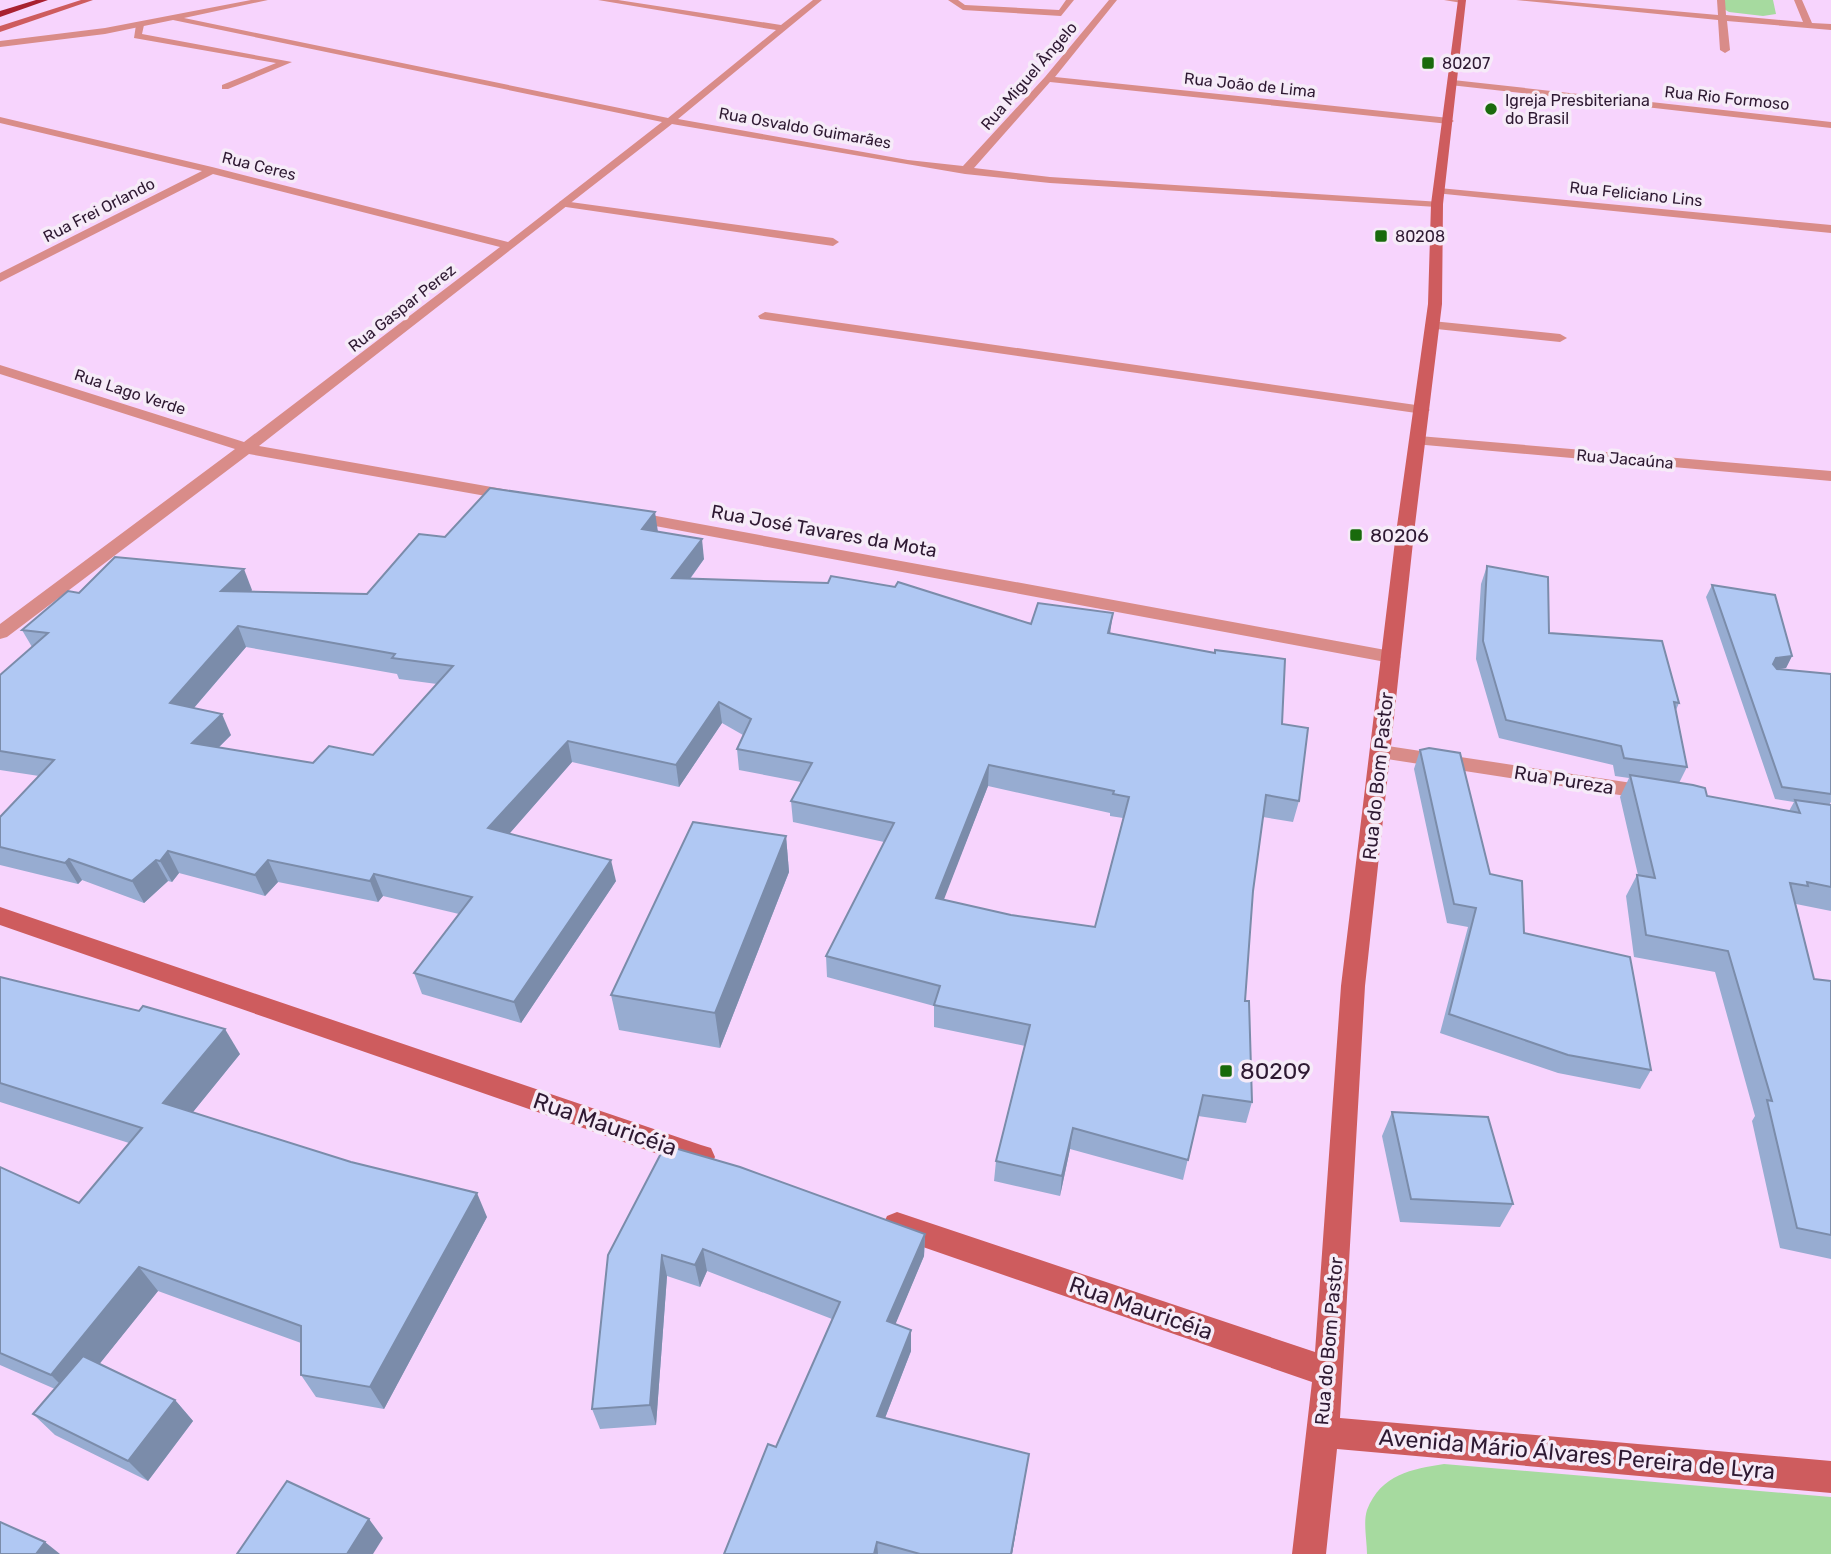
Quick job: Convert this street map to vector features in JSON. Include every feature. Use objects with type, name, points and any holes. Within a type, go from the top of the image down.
[{"type":"highway","points":[[0,14],[44,0]]},
{"type":"street","points":[[0,29],[89,0]]},
{"type":"street","points":[[0,44],[63,38],[176,19],[264,0]]},
{"type":"street","points":[[602,0],[781,28]]},
{"type":"street","name":"Rua Gaspar Perez","points":[[0,633],[249,449],[670,121],[818,0]]},
{"type":"street","points":[[952,0],[963,7],[1061,13]]},
{"type":"street","points":[[1053,25],[1070,0]]},
{"type":"street","name":"Rua Miguel Ângelo","points":[[965,171],[1048,79],[1113,0]]},
{"type":"street","points":[[1448,0],[1462,1]]},
{"type":"street","points":[[1520,0],[1831,27]]},
{"type":"street","points":[[1721,0],[1725,50]]},
{"type":"street","points":[[1798,0],[1808,25]]},
{"type":"street","name":"Rua do Bom Pastor","points":[[1308,1554],[1329,1372],[1353,986],[1405,533],[1423,410],[1432,325],[1438,197],[1462,1]]},
{"type":"street","name":"Rua Osvaldo Guimarães","points":[[176,19],[670,121],[965,171],[1257,195],[1438,197]]},
{"type":"street","points":[[140,25],[137,36],[287,62],[225,87]]},
{"type":"street","name":"Rua João de Lima","points":[[1048,79],[1449,121]]},
{"type":"street","name":"Rua Rio Formoso","points":[[1453,83],[1831,125]]},
{"type":"street","name":"Rua Ceres","points":[[0,120],[212,170],[510,246]]},
{"type":"street","name":"Rua Frei Orlando","points":[[0,278],[212,170]]},
{"type":"street","name":"Rua Feliciano Lins","points":[[1438,197],[1831,229]]},
{"type":"street","points":[[563,204],[833,242]]},
{"type":"street","points":[[765,316],[1423,410]]},
{"type":"street","points":[[1432,325],[1560,338]]},
{"type":"street","name":"Rua Lago Verde","points":[[0,369],[249,449]]},
{"type":"street","name":"Rua Jacaúna","points":[[1419,441],[1831,476]]},
{"type":"street","points":[[249,449],[531,499]]},
{"type":"street","name":"Rua José Tavares da Mota","points":[[612,513],[1391,657]]},
{"type":"street","name":"Rua Pureza","points":[[1381,752],[1678,797]]},
{"type":"street","name":"Rua Mauricéia","points":[[0,916],[727,1166]]},
{"type":"street","name":"Rua Mauricéia","points":[[872,1216],[1329,1372]]},
{"type":"street","name":"Avenida Mário Álvares Pereira de Lyra","points":[[1322,1432],[1831,1477]]},
{"type":"green space","points":[[1723,0],[1773,0],[1776,14],[1763,16],[1729,12],[1724,9]]},
{"type":"green space","points":[[1444,1464],[1831,1497],[1831,1554],[1367,1554],[1366,1515],[1380,1488],[1409,1471]]},
{"type":"building","points":[[490,488],[655,512],[642,529],[702,539],[672,578],[828,583],[831,576],[895,587],[898,582],[1031,624],[1038,603],[1113,613],[1108,633],[1215,653],[1215,650],[1285,659],[1282,724],[1308,728],[1299,801],[1266,795],[1253,891],[1245,1001],[1249,1001],[1252,1102],[1203,1095],[1188,1160],[1073,1128],[1062,1176],[996,1161],[1030,1025],[934,1005],[940,986],[826,956],[894,823],[791,801],[812,763],[737,749],[751,719],[719,702],[676,765],[568,741],[488,828],[611,860],[514,1002],[414,973],[472,897],[374,874],[370,881],[268,860],[255,875],[168,851],[160,861],[156,860],[132,881],[69,859],[65,863],[0,847],[0,817],[54,760],[0,751],[0,675],[48,633],[22,630],[68,591],[79,593],[115,557],[244,569],[221,591],[367,594],[419,534],[445,537]],"holes":[[[238,626],[395,654],[392,658],[453,666],[373,755],[329,746],[313,763],[192,743],[222,714],[170,703]],[[989,765],[1114,791],[1113,794],[1129,797],[1095,927],[1011,915],[936,898]]]},
{"type":"building","points":[[1487,566],[1548,577],[1549,633],[1662,641],[1679,703],[1674,702],[1687,767],[1624,758],[1621,746],[1506,720],[1483,641]]},
{"type":"building","points":[[1712,585],[1775,595],[1792,656],[1776,658],[1773,664],[1777,669],[1831,674],[1831,794],[1782,787]]},
{"type":"building","points":[[1429,748],[1460,753],[1490,874],[1522,881],[1524,933],[1630,957],[1651,1070],[1568,1055],[1449,1014],[1476,908],[1454,904],[1420,750]]},
{"type":"building","points":[[1630,775],[1693,785],[1705,788],[1707,796],[1800,813],[1795,800],[1831,805],[1831,887],[1807,882],[1808,886],[1790,883],[1814,979],[1831,981],[1831,1235],[1797,1228],[1767,1100],[1772,1101],[1728,951],[1646,935],[1637,875],[1655,878]]},
{"type":"building","points":[[693,822],[786,836],[715,1013],[611,995]]},
{"type":"building","points":[[0,977],[139,1011],[143,1006],[225,1029],[163,1103],[351,1162],[477,1193],[370,1387],[301,1375],[301,1326],[139,1267],[51,1375],[0,1353],[0,1167],[79,1203],[142,1128],[0,1083]]},
{"type":"building","points":[[1392,1112],[1488,1117],[1513,1204],[1411,1199]]},
{"type":"building","points":[[668,1140],[671,1141],[671,1147],[740,1167],[925,1234],[887,1321],[911,1330],[877,1416],[1029,1454],[1011,1554],[920,1554],[877,1542],[874,1554],[724,1554],[768,1444],[776,1447],[840,1302],[703,1249],[695,1265],[662,1255],[650,1405],[592,1409],[608,1255]]},
{"type":"building","points":[[83,1356],[175,1400],[128,1461],[33,1414]]},
{"type":"building","points":[[287,1481],[369,1519],[347,1554],[237,1554]]},
{"type":"building","points":[[0,1522],[45,1542],[36,1554],[0,1554]]},
{"type":"place","name":"80207","points":[[1428,63]]},
{"type":"place","name":"Igreja Presbiteriana do Brasil","points":[[1491,109]]},
{"type":"place","name":"80208","points":[[1381,236]]},
{"type":"place","name":"80206","points":[[1356,535]]},
{"type":"place","name":"80209","points":[[1226,1071]]}]
